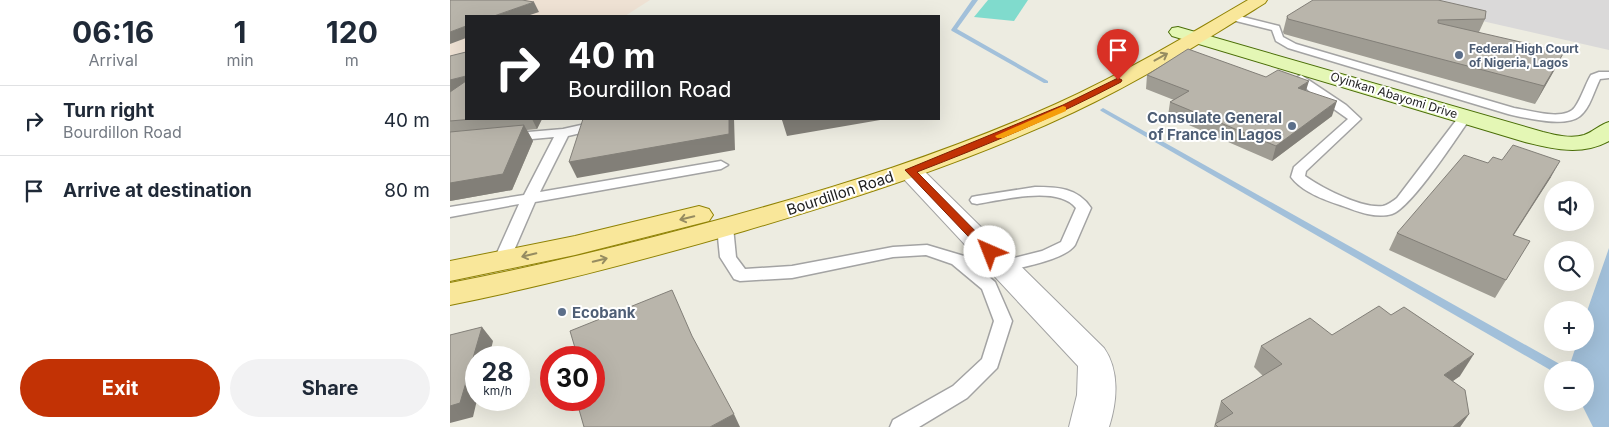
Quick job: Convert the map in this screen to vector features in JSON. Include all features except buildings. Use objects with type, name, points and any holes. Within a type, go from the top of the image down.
[{"type":"main road","name":"Bourdillon Road","points":[[450,294],[522,279],[796,208],[910,170],[987,142],[1066,107],[1232,8],[1259,0]]},
{"type":"main road","name":"Bourdillon Road","points":[[450,271],[501,262],[627,234],[745,203],[885,161],[973,130],[1050,99],[1188,34]]},
{"type":"street","name":"Oyinkan Abayomi Drive","points":[[1188,34],[1533,137],[1562,143],[1586,143],[1600,138],[1609,129]]},
{"type":"street","points":[[910,170],[1080,344],[1096,364],[1093,418],[1089,427]]},
{"type":"lane","points":[[1232,8],[1276,28],[1279,38],[1292,46],[1512,111],[1534,115],[1563,118],[1573,116],[1579,111],[1595,77],[1609,75]]},
{"type":"lane","points":[[1300,78],[1310,89],[1345,109],[1355,119],[1299,170],[1298,177],[1307,185],[1366,210],[1388,210],[1402,202],[1465,117]]},
{"type":"lane","points":[[497,138],[563,133],[619,120]]},
{"type":"lane","points":[[501,262],[529,198],[563,133]]},
{"type":"lane","points":[[450,212],[721,166]]},
{"type":"lane","points":[[977,200],[1041,191],[1058,192],[1076,198],[1084,208],[1066,245],[1047,255],[1004,266]]},
{"type":"lane","points":[[725,227],[728,257],[740,275],[792,272],[893,252],[927,250],[958,260],[988,286],[1003,321],[990,363],[960,392],[901,427]]},
{"type":"shaded area","points":[[450,0],[650,0],[627,15],[465,15],[465,56],[450,61]]},
{"type":"shaded area","points":[[988,0],[1028,0],[1014,21],[974,17]]},
{"type":"shaded area","points":[[1417,0],[1609,0],[1609,50],[1412,5]]},
{"type":"shaded area","points":[[1609,248],[1609,427],[1593,427],[1585,411],[1594,411],[1594,361],[1571,361],[1574,351],[1594,351],[1594,301],[1591,301]]},
{"type":"waterway","points":[[975,0],[954,30],[1046,82]]},
{"type":"waterway","points":[[1103,110],[1545,361]]},
{"type":"slow traffic","points":[[1000,136],[1063,109]]},
{"type":"place","name":"Federal High Court of Nigeria, Lagos","points":[[1459,55]]},
{"type":"place","name":"Consulate General of France in Lagos","points":[[1292,126]]},
{"type":"place","name":"Ecobank","points":[[562,312]]},
{"type":"route","points":[[990,252],[910,170],[987,142],[1066,107],[1118,80]]}]
